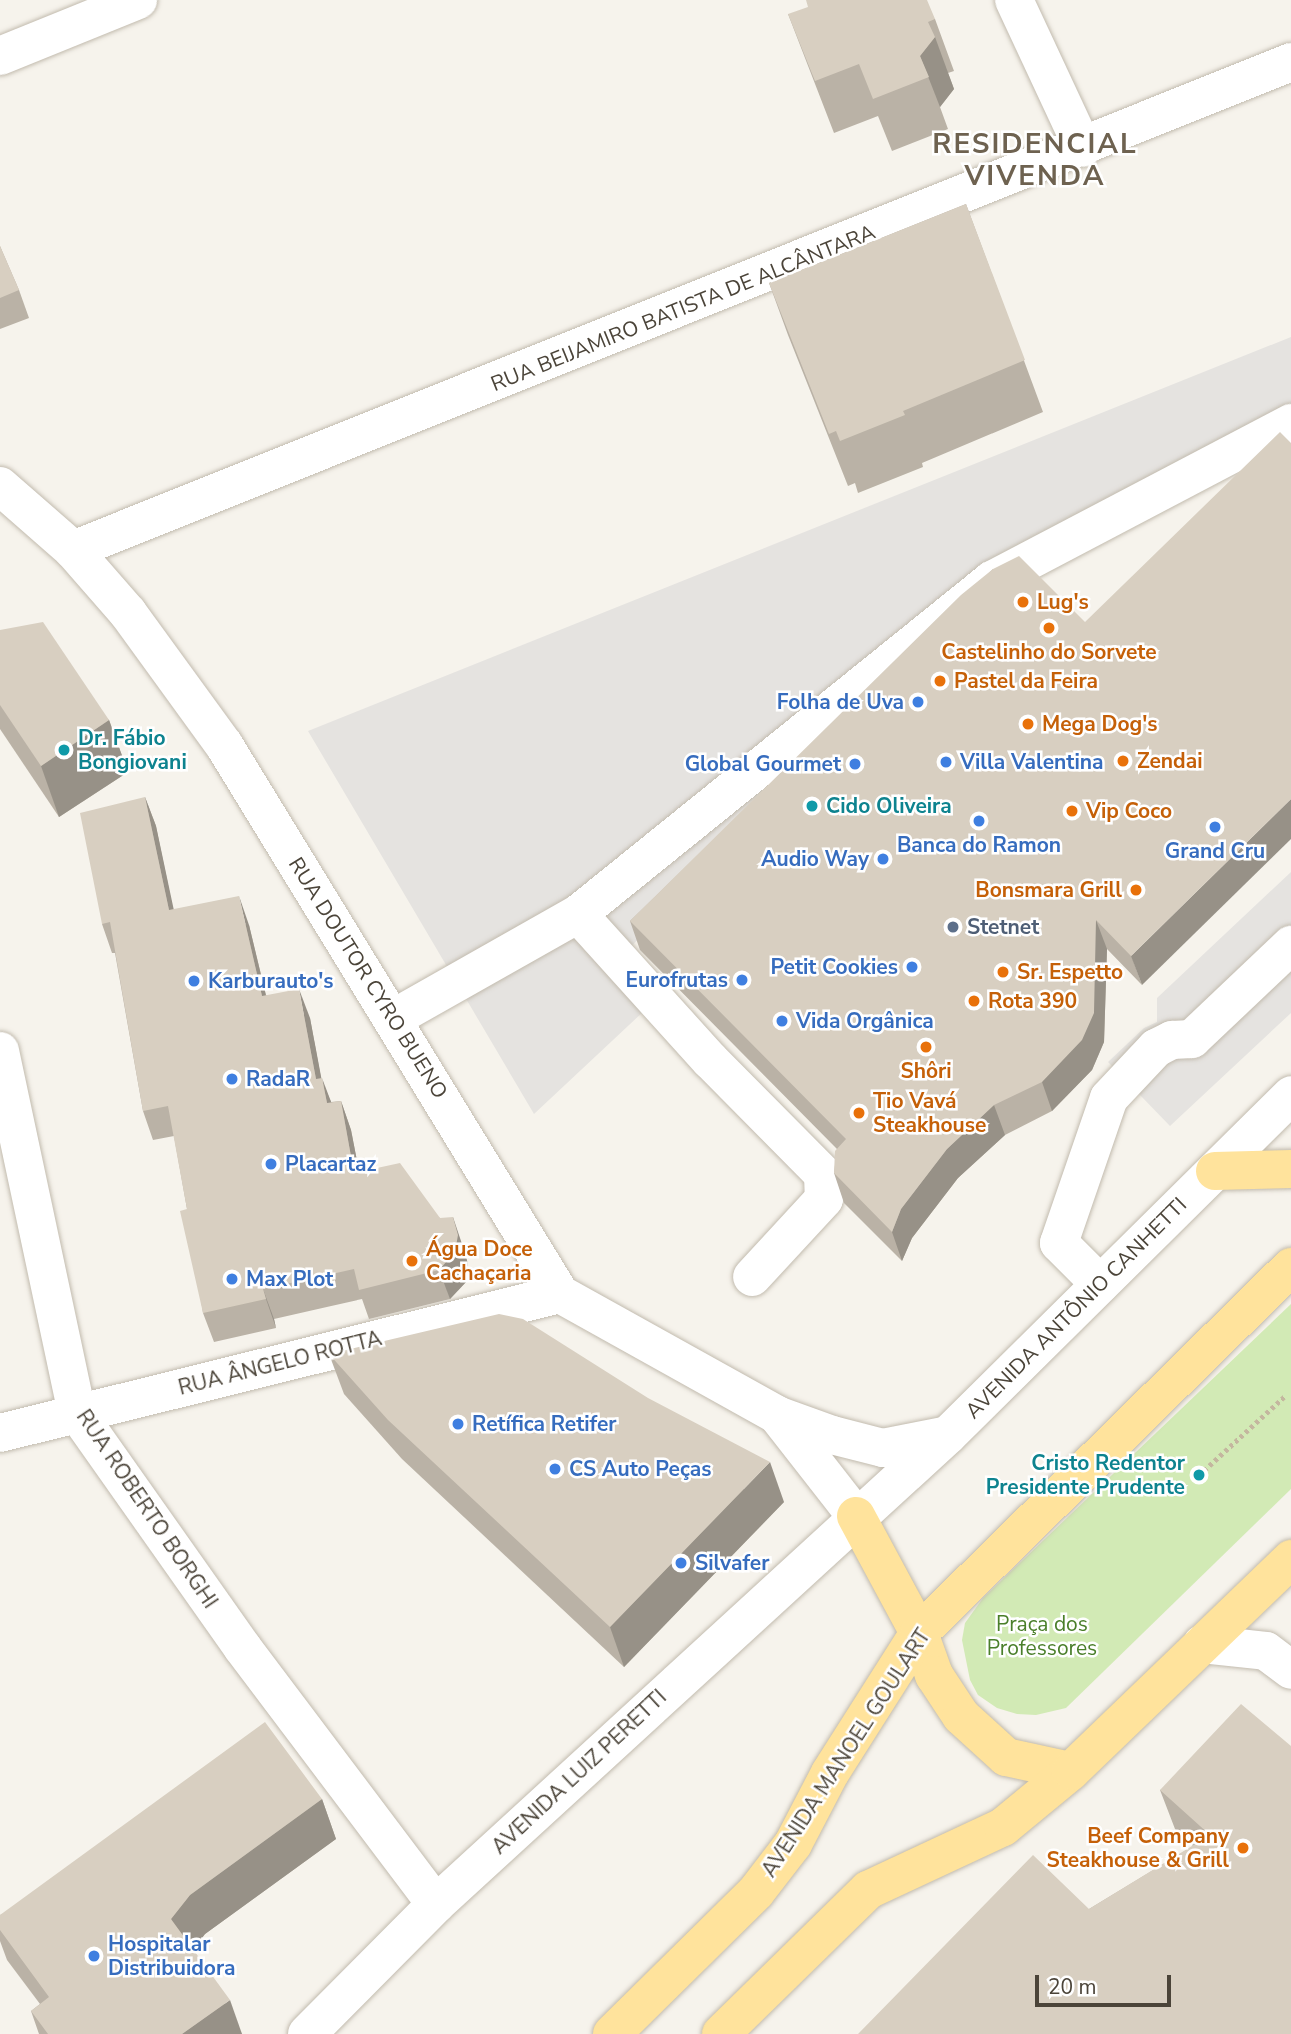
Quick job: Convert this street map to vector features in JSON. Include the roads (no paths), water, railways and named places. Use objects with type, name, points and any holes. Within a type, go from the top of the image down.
[{"type":"main road","points":[[1215,1171],[1291,1169]]},
{"type":"main road","name":"AVENIDA MANOEL GOULART","points":[[612,2034],[756,1892],[778,1863],[919,1633],[1291,1267]]},
{"type":"main road","points":[[856,1516],[919,1633],[934,1675],[970,1724],[1006,1757],[1071,1770]]},
{"type":"main road","points":[[721,2034],[868,1890],[1003,1827],[1071,1770],[1202,1644],[1286,1572]]},
{"type":"street","points":[[0,56],[138,0]]},
{"type":"street","points":[[1014,0],[1083,148]]},
{"type":"street","name":"RUA BEIJAMIRO BATISTA DE ALCÂNTARA","points":[[73,550],[1083,148],[1291,62]]},
{"type":"street","points":[[394,1018],[578,914],[992,580],[1291,423]]},
{"type":"street","name":"RUA DOUTOR CYRO BUENO","points":[[0,486],[73,550],[128,613],[224,745],[394,1018],[559,1294]]},
{"type":"street","points":[[578,914],[710,1060],[823,1174],[824,1199],[752,1277]]},
{"type":"street","points":[[1100,1284],[1059,1243],[1109,1098],[1156,1048],[1172,1040],[1192,1038],[1291,945]]},
{"type":"street","name":"RUA ROBERTO BORGHI","points":[[0,1051],[77,1413],[242,1647],[436,1904]]},
{"type":"street","name":"AVENIDA ANTÔNIO CANHETTI","points":[[856,1516],[948,1435],[1291,1095]]},
{"type":"street","points":[[559,1294],[777,1415],[883,1448],[948,1435]]},
{"type":"street","name":"RUA ÂNGELO ROTTA","points":[[0,1433],[559,1294]]},
{"type":"street","points":[[777,1415],[856,1516]]},
{"type":"street","name":"AVENIDA LUIZ PERETTI","points":[[307,2034],[436,1904],[856,1516]]},
{"type":"street","points":[[1202,1644],[1266,1651],[1291,1670]]},
{"type":"place","name":"Lug's","points":[[1023,602]]},
{"type":"place","name":"Castelinho do Sorvete","points":[[1049,628]]},
{"type":"place","name":"Pastel da Feira","points":[[940,681]]},
{"type":"place","name":"Folha de Uva","points":[[918,702]]},
{"type":"place","name":"Mega Dog's","points":[[1028,724]]},
{"type":"place","name":"Dr. Fábio Bongiovani","points":[[64,750]]},
{"type":"place","name":"Zendai","points":[[1123,761]]},
{"type":"place","name":"Villa Valentina","points":[[946,762]]},
{"type":"place","name":"Global Gourmet","points":[[855,764]]},
{"type":"place","name":"Cido Oliveira","points":[[812,806]]},
{"type":"place","name":"Vip Coco","points":[[1072,811]]},
{"type":"place","name":"Banca do Ramon","points":[[979,821]]},
{"type":"place","name":"Grand Cru","points":[[1215,827]]},
{"type":"place","name":"Audio Way","points":[[883,859]]},
{"type":"place","name":"Bonsmara Grill","points":[[1136,890]]},
{"type":"place","name":"Stetnet","points":[[953,927]]},
{"type":"place","name":"Petit Cookies","points":[[912,967]]},
{"type":"place","name":"Sr. Espetto","points":[[1003,972]]},
{"type":"place","name":"Eurofrutas","points":[[742,980]]},
{"type":"place","name":"Karburauto's","points":[[194,981]]},
{"type":"place","name":"Rota 390","points":[[974,1001]]},
{"type":"place","name":"Vida Orgânica","points":[[782,1021]]},
{"type":"place","name":"Shôri","points":[[926,1047]]},
{"type":"place","name":"RadaR","points":[[232,1079]]},
{"type":"place","name":"Tio Vavá Steakhouse","points":[[859,1113]]},
{"type":"place","name":"Placartaz","points":[[271,1164]]},
{"type":"place","name":"Água Doce Cachaçaria","points":[[412,1261]]},
{"type":"place","name":"Max Plot","points":[[232,1279]]},
{"type":"place","name":"Retífica Retifer","points":[[458,1424]]},
{"type":"place","name":"CS Auto Peças","points":[[555,1469]]},
{"type":"place","name":"Cristo Redentor Presidente Prudente","points":[[1199,1475]]},
{"type":"place","name":"Silvafer","points":[[681,1563]]},
{"type":"place","name":"Beef Company Steakhouse & Grill","points":[[1243,1848]]},
{"type":"place","name":"Hospitalar Distribuidora","points":[[94,1956]]},
{"type":"district","name":"RESIDENCIAL VIVENDA","points":[[1035,160]]},
{"type":"park label","name":"Praça dos Professores","points":[[1042,1636]]}]
